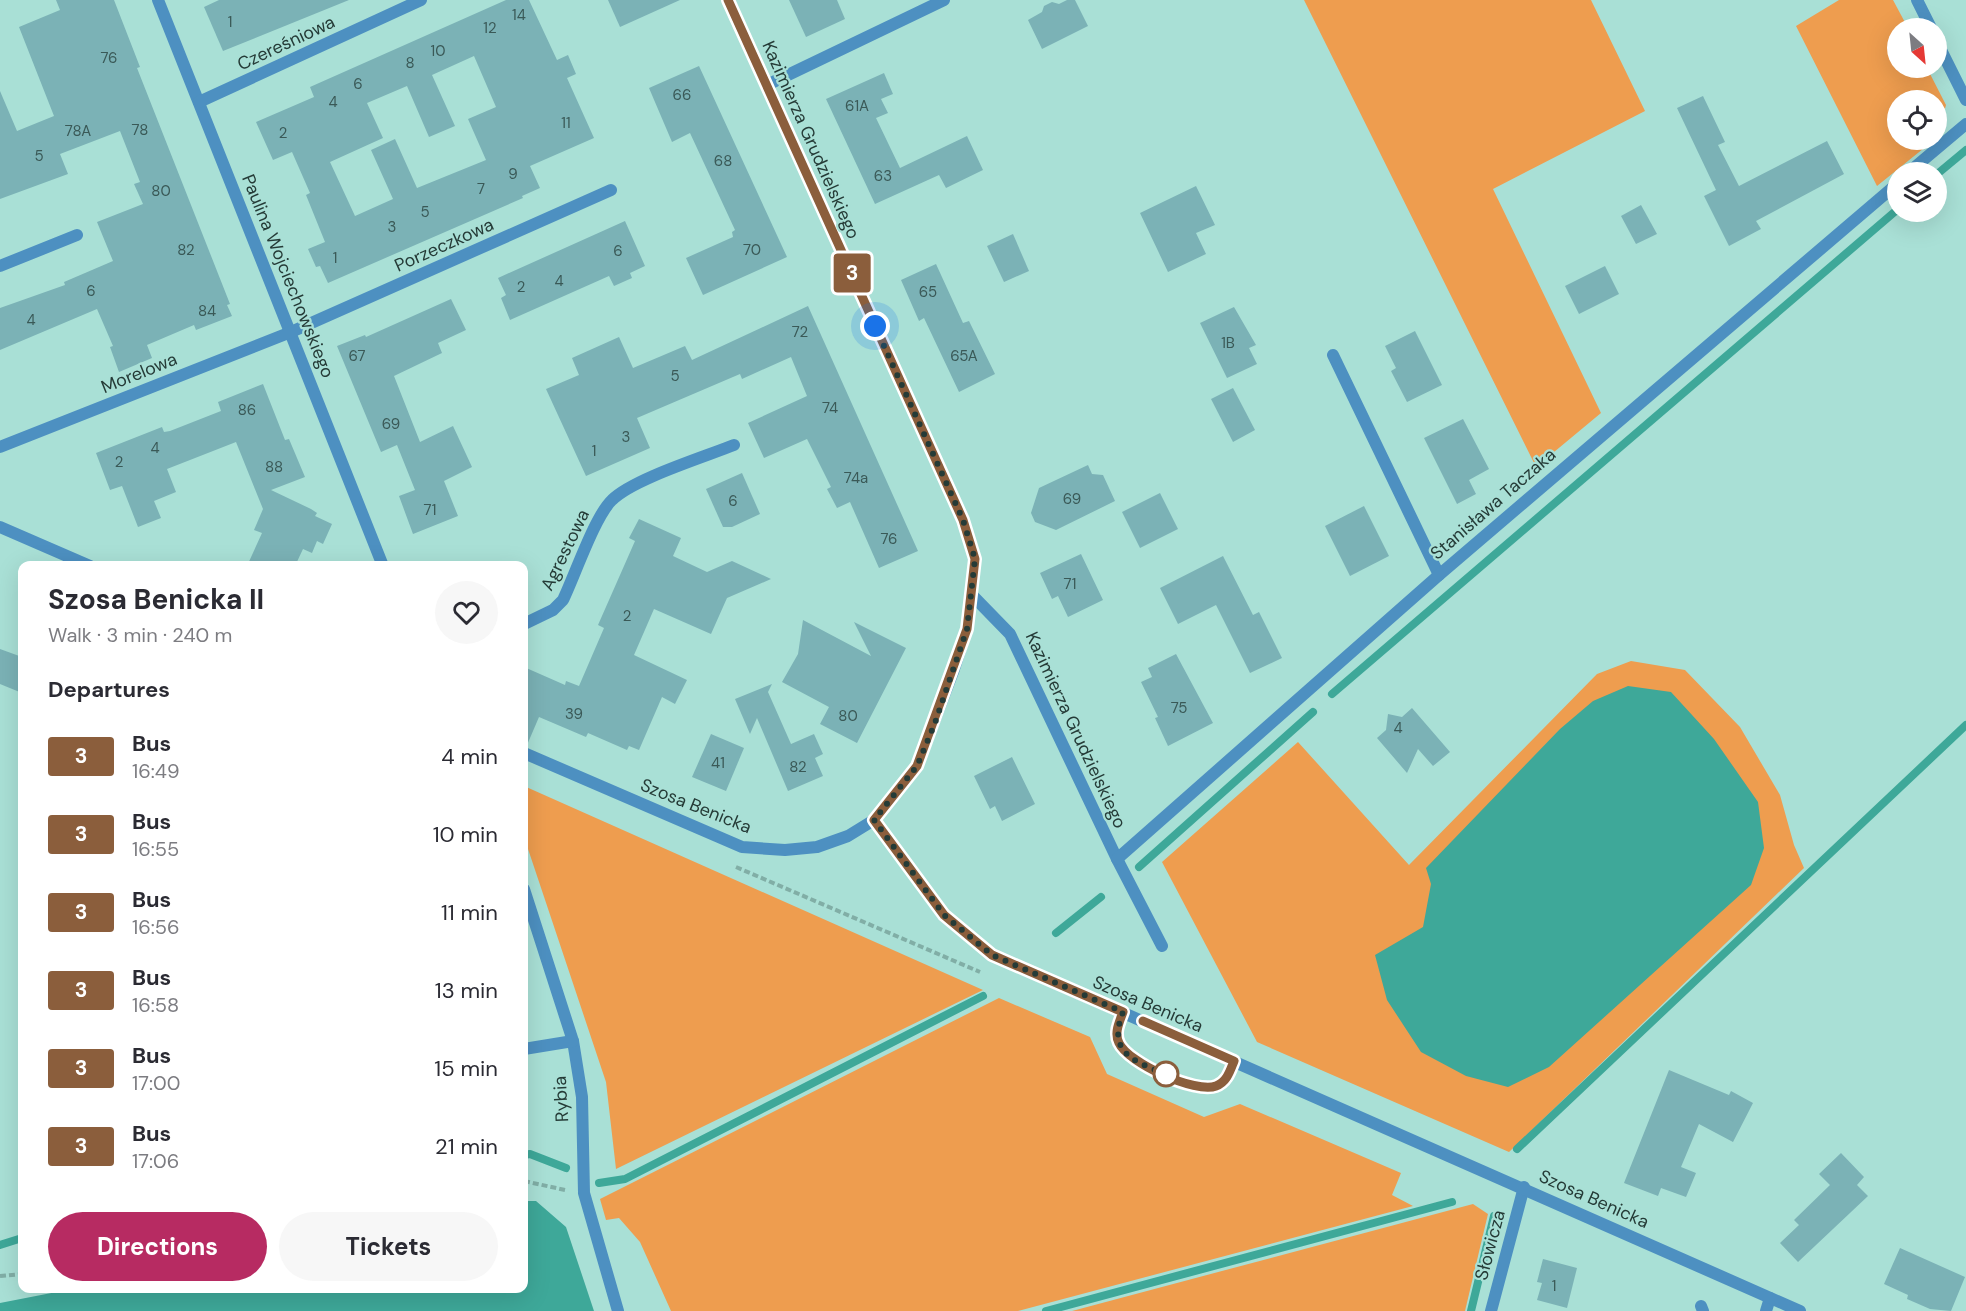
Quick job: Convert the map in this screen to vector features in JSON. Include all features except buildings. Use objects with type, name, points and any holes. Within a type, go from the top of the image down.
[{"type":"street","name":"Paulina Wojciechowskiego","points":[[158,0],[381,561]]},
{"type":"street","name":"Czereśniowa","points":[[199,102],[422,0]]},
{"type":"street","name":"Kazimierza Grudzielskiego","points":[[728,0],[963,520],[975,559],[967,629],[958,659],[917,766],[874,820]]},
{"type":"street","points":[[767,85],[944,0]]},
{"type":"street","points":[[1917,0],[1926,18]]},
{"type":"street","points":[[1947,62],[1966,100]]},
{"type":"street","points":[[1921,162],[1966,124]]},
{"type":"street","name":"Porzeczkowa","points":[[291,332],[611,190]]},
{"type":"street","name":"Stanisława Taczaka","points":[[1117,859],[1439,575],[1887,192]]},
{"type":"street","points":[[0,266],[77,235]]},
{"type":"street","name":"Morelowa","points":[[0,447],[291,332]]},
{"type":"street","points":[[1334,355],[1439,575]]},
{"type":"street","name":"Agrestowa","points":[[528,622],[553,610],[563,600],[600,516],[611,500],[627,488],[734,445]]},
{"type":"street","points":[[0,527],[78,561]]},
{"type":"street","name":"Kazimierza Grudzielskiego","points":[[972,595],[1010,634],[1117,859],[1162,946]]},
{"type":"street","name":"Szosa Benicka","points":[[528,755],[742,848],[785,850],[817,847],[848,836],[874,820],[944,915],[992,955],[1519,1185],[1800,1311]]},
{"type":"street","name":"Rybia","points":[[528,901],[573,1041],[582,1097],[584,1193],[618,1311]]},
{"type":"street","points":[[1123,1012],[1116,1029],[1117,1041],[1124,1052],[1139,1063],[1196,1088],[1214,1088],[1222,1083],[1234,1061]]},
{"type":"street","points":[[528,1048],[573,1041]]},
{"type":"street","name":"Słowicza","points":[[1491,1311],[1519,1185]]},
{"type":"street","points":[[1766,1311],[1770,1298]]},
{"type":"path","points":[[528,1182],[584,1193]]},
{"type":"path","points":[[0,1276],[18,1274]]},
{"type":"shaded area","points":[[1304,0],[1591,0],[1645,111],[1493,189],[1601,413],[1536,467]]},
{"type":"shaded area","points":[[1839,0],[1893,0],[1903,18],[1887,18],[1887,78],[1932,78],[1938,90],[1887,90],[1887,150],[1922,150],[1907,162],[1887,162],[1887,178],[1877,186],[1796,26]]},
{"type":"shaded area","points":[[1631,661],[1685,670],[1740,727],[1780,795],[1794,845],[1804,868],[1509,1152],[1257,1042],[1162,862],[1298,742],[1409,865],[1597,674]]},
{"type":"shaded area","points":[[1628,686],[1671,692],[1714,739],[1758,802],[1764,848],[1751,885],[1549,1067],[1508,1087],[1466,1076],[1421,1052],[1387,1000],[1375,955],[1423,927],[1431,884],[1426,868],[1560,729],[1593,701]]},
{"type":"shaded area","points":[[528,788],[983,990],[616,1169],[606,1082],[528,849]]},
{"type":"shaded area","points":[[999,998],[1090,1037],[1107,1074],[1204,1117],[1240,1104],[1401,1173],[1392,1195],[1413,1206],[1018,1311],[671,1311],[640,1242],[619,1218],[606,1220],[600,1199]]},
{"type":"shaded area","points":[[528,1201],[536,1201],[566,1227],[594,1311],[0,1311],[0,1303],[51,1293],[528,1293]]},
{"type":"shaded area","points":[[1473,1204],[1488,1214],[1465,1311],[1072,1311]]},
{"type":"waterway","points":[[1947,166],[1966,150]]},
{"type":"waterway","points":[[1332,694],[1887,218]]},
{"type":"waterway","points":[[1139,867],[1313,712]]},
{"type":"waterway","points":[[1517,1149],[1966,725]]},
{"type":"waterway","points":[[1056,933],[1101,897]]},
{"type":"waterway","points":[[599,1183],[625,1179],[983,996]]},
{"type":"waterway","points":[[528,1154],[566,1168]]},
{"type":"waterway","points":[[1046,1311],[1452,1202]]},
{"type":"waterway","points":[[1471,1311],[1494,1216]]},
{"type":"waterway","points":[[0,1245],[18,1239]]},
{"type":"bus line","name":"3","points":[[728,0],[963,520],[975,559],[967,629],[935,723],[917,766],[893,800],[874,820],[944,915],[992,955],[1123,1012],[1116,1029],[1117,1041],[1132,1059],[1196,1088],[1214,1088],[1227,1077],[1234,1061],[1143,1021]]},
{"type":"route","points":[[875,326],[963,520],[975,559],[967,629],[935,723],[917,766],[893,800],[874,820],[944,915],[992,955],[1123,1012],[1116,1029],[1117,1041],[1124,1052],[1139,1063],[1170,1076],[1166,1074]]}]
